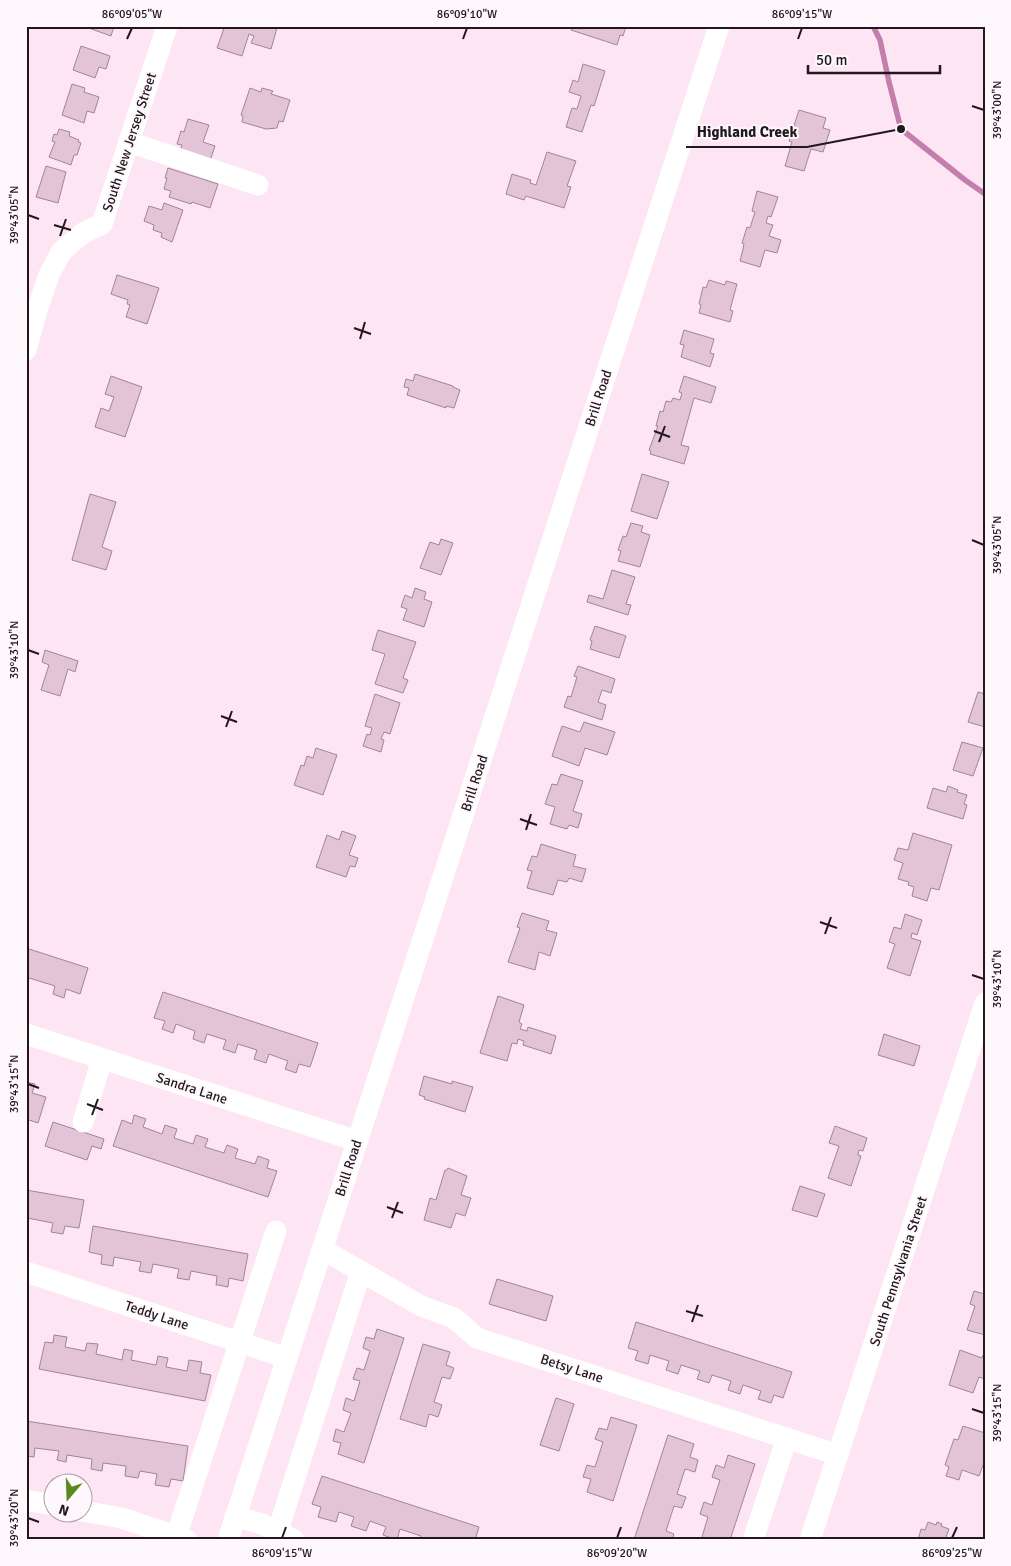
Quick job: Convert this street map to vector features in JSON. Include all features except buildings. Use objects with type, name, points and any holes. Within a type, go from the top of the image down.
[{"type":"street","name":"South New Jersey Street","points":[[26,350],[49,275],[61,252],[83,233],[102,224],[167,26]]},
{"type":"street","name":"Brill Road","points":[[228,1540],[719,26]]},
{"type":"street","points":[[129,142],[258,185]]},
{"type":"street","name":"South Pennsylvania Street","points":[[810,1540],[985,1003]]},
{"type":"street","name":"Sandra Lane","points":[[26,1034],[357,1141]]},
{"type":"street","points":[[83,1122],[102,1059]]},
{"type":"street","points":[[92,1512],[122,1518],[179,1538],[276,1231]]},
{"type":"street","name":"Betsy Lane","points":[[322,1249],[421,1306],[454,1318],[477,1338],[838,1455]]},
{"type":"street","points":[[235,1516],[262,1524],[282,1537],[362,1271]]},
{"type":"street","name":"Teddy Lane","points":[[26,1272],[287,1358]]},
{"type":"street","points":[[753,1540],[787,1438]]},
{"type":"street","points":[[26,1500],[42,1503]]},
{"type":"waterway","points":[[873,26],[880,40],[901,129],[985,194]]},
{"type":"place","name":"Highland Creek","points":[[901,129]]}]
